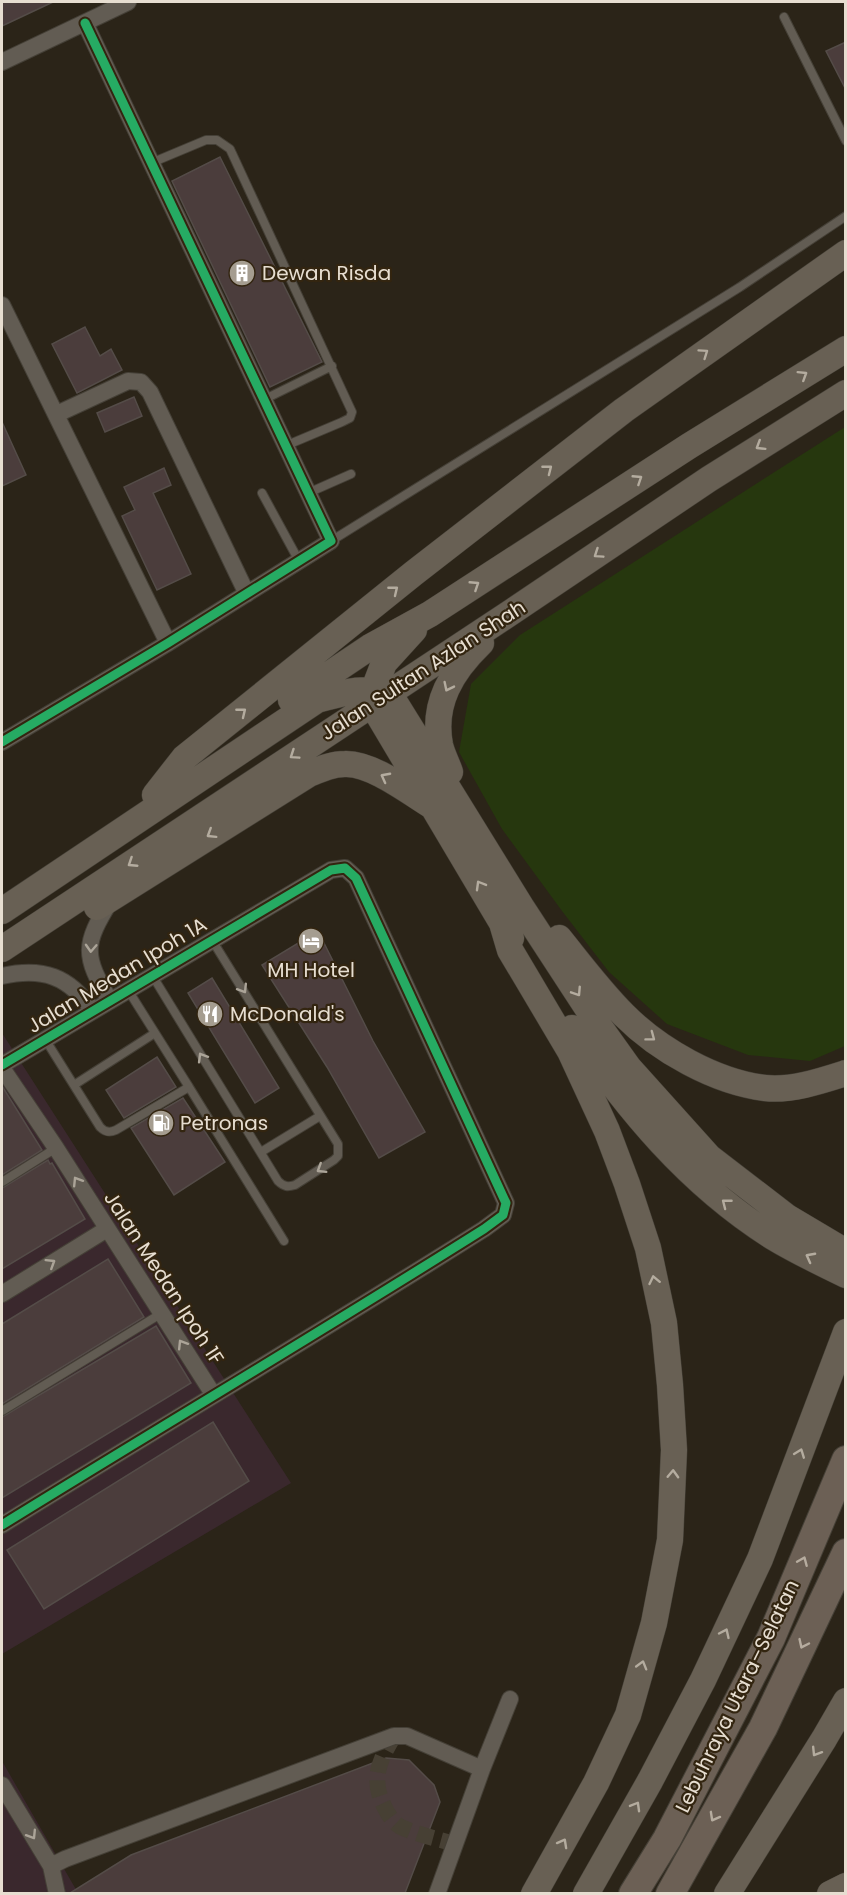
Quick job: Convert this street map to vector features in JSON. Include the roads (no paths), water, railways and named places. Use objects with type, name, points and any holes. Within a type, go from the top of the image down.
[{"type":"highway","name":"Lebuhraya Utara–Selatan","points":[[633,1893],[667,1839],[771,1638],[846,1460]]},
{"type":"highway","name":"Lebuhraya Utara–Selatan","points":[[670,1893],[763,1728],[846,1552]]},
{"type":"main road","points":[[155,795],[184,758],[414,573],[624,410],[846,253]]},
{"type":"main road","points":[[2,894],[155,795],[331,672],[370,647],[430,614],[689,446],[846,349]]},
{"type":"main road","name":"Jalan Sultan Azlan Shah","points":[[2,949],[343,723],[379,695],[513,611],[709,478],[846,393]]},
{"type":"main road","points":[[463,810],[440,744],[439,706],[450,681],[467,656],[513,611]]},
{"type":"main road","points":[[430,614],[384,663],[379,695],[435,807],[502,923],[587,1050],[634,1113],[665,1148],[708,1188],[780,1227],[846,1275]]},
{"type":"main road","points":[[2,911],[316,700],[359,689],[379,695],[463,810],[522,908],[629,1068],[709,1157],[780,1227],[846,1252]]},
{"type":"main road","points":[[329,697],[339,701],[343,708],[343,723]]},
{"type":"main road","points":[[2,968],[309,774],[331,765],[347,763],[364,767],[435,807]]},
{"type":"main road","points":[[522,908],[546,922],[625,1016],[655,1041],[710,1074],[737,1083],[766,1088],[819,1081],[846,1073]]},
{"type":"main road","points":[[502,923],[510,950],[539,996],[574,1061],[607,1131],[648,1248],[664,1323],[674,1450],[670,1540],[654,1623],[628,1715],[596,1783],[534,1893]]},
{"type":"main road","points":[[586,1893],[650,1781],[703,1680],[760,1559],[846,1332]]},
{"type":"main road","points":[[727,1893],[846,1701]]},
{"type":"main road","points":[[830,1893],[846,1886]]},
{"type":"street","points":[[2,62],[128,2]]},
{"type":"street","points":[[2,742],[168,643],[331,541],[85,23]]},
{"type":"street","points":[[2,305],[168,643]]},
{"type":"street","points":[[57,414],[128,381],[141,382],[150,392],[247,594]]},
{"type":"street","name":"Jalan Medan Ipoh 1A","points":[[2,1066],[331,870],[345,868],[356,878],[506,1203],[503,1215],[332,1324],[213,1394]]},
{"type":"street","points":[[110,1001],[93,970],[89,944],[95,927],[113,897]]},
{"type":"street","points":[[2,976],[29,973],[59,979],[71,985],[81,994],[93,1011]]},
{"type":"street","name":"Jalan Medan Ipoh 1F","points":[[2,1066],[213,1394],[2,1524]]},
{"type":"street","points":[[2,1294],[107,1229]]},
{"type":"street","points":[[437,1893],[510,1699]]},
{"type":"street","points":[[51,1866],[394,1736],[407,1736],[482,1769]]},
{"type":"street","points":[[2,1785],[51,1866],[57,1893]]},
{"type":"lane","points":[[784,17],[846,141]]},
{"type":"lane","points":[[151,163],[206,140],[216,140],[230,149],[352,412],[350,418],[285,446]]},
{"type":"lane","points":[[331,541],[740,288],[845,219]]},
{"type":"lane","points":[[263,400],[332,366]]},
{"type":"lane","points":[[308,493],[351,474]]},
{"type":"lane","points":[[262,493],[298,561]]},
{"type":"lane","points":[[152,975],[283,1186],[295,1185],[338,1156],[338,1144],[212,939]]},
{"type":"lane","points":[[128,990],[284,1241]]},
{"type":"lane","points":[[74,1085],[155,1033]]},
{"type":"lane","points":[[45,1039],[104,1131],[111,1132],[189,1087]]},
{"type":"lane","points":[[261,1152],[320,1116]]},
{"type":"lane","points":[[2,1182],[56,1148]]},
{"type":"lane","points":[[2,1412],[162,1312]]},
{"type":"tunnel","points":[[394,1736],[380,1763],[377,1781],[381,1800],[387,1812],[401,1827],[455,1844]]},
{"type":"place","name":"Dewan Risda","points":[[242,273]]},
{"type":"place","name":"MH Hotel","points":[[311,941]]},
{"type":"place","name":"McDonald's","points":[[210,1014]]},
{"type":"place","name":"Petronas","points":[[161,1123]]}]
